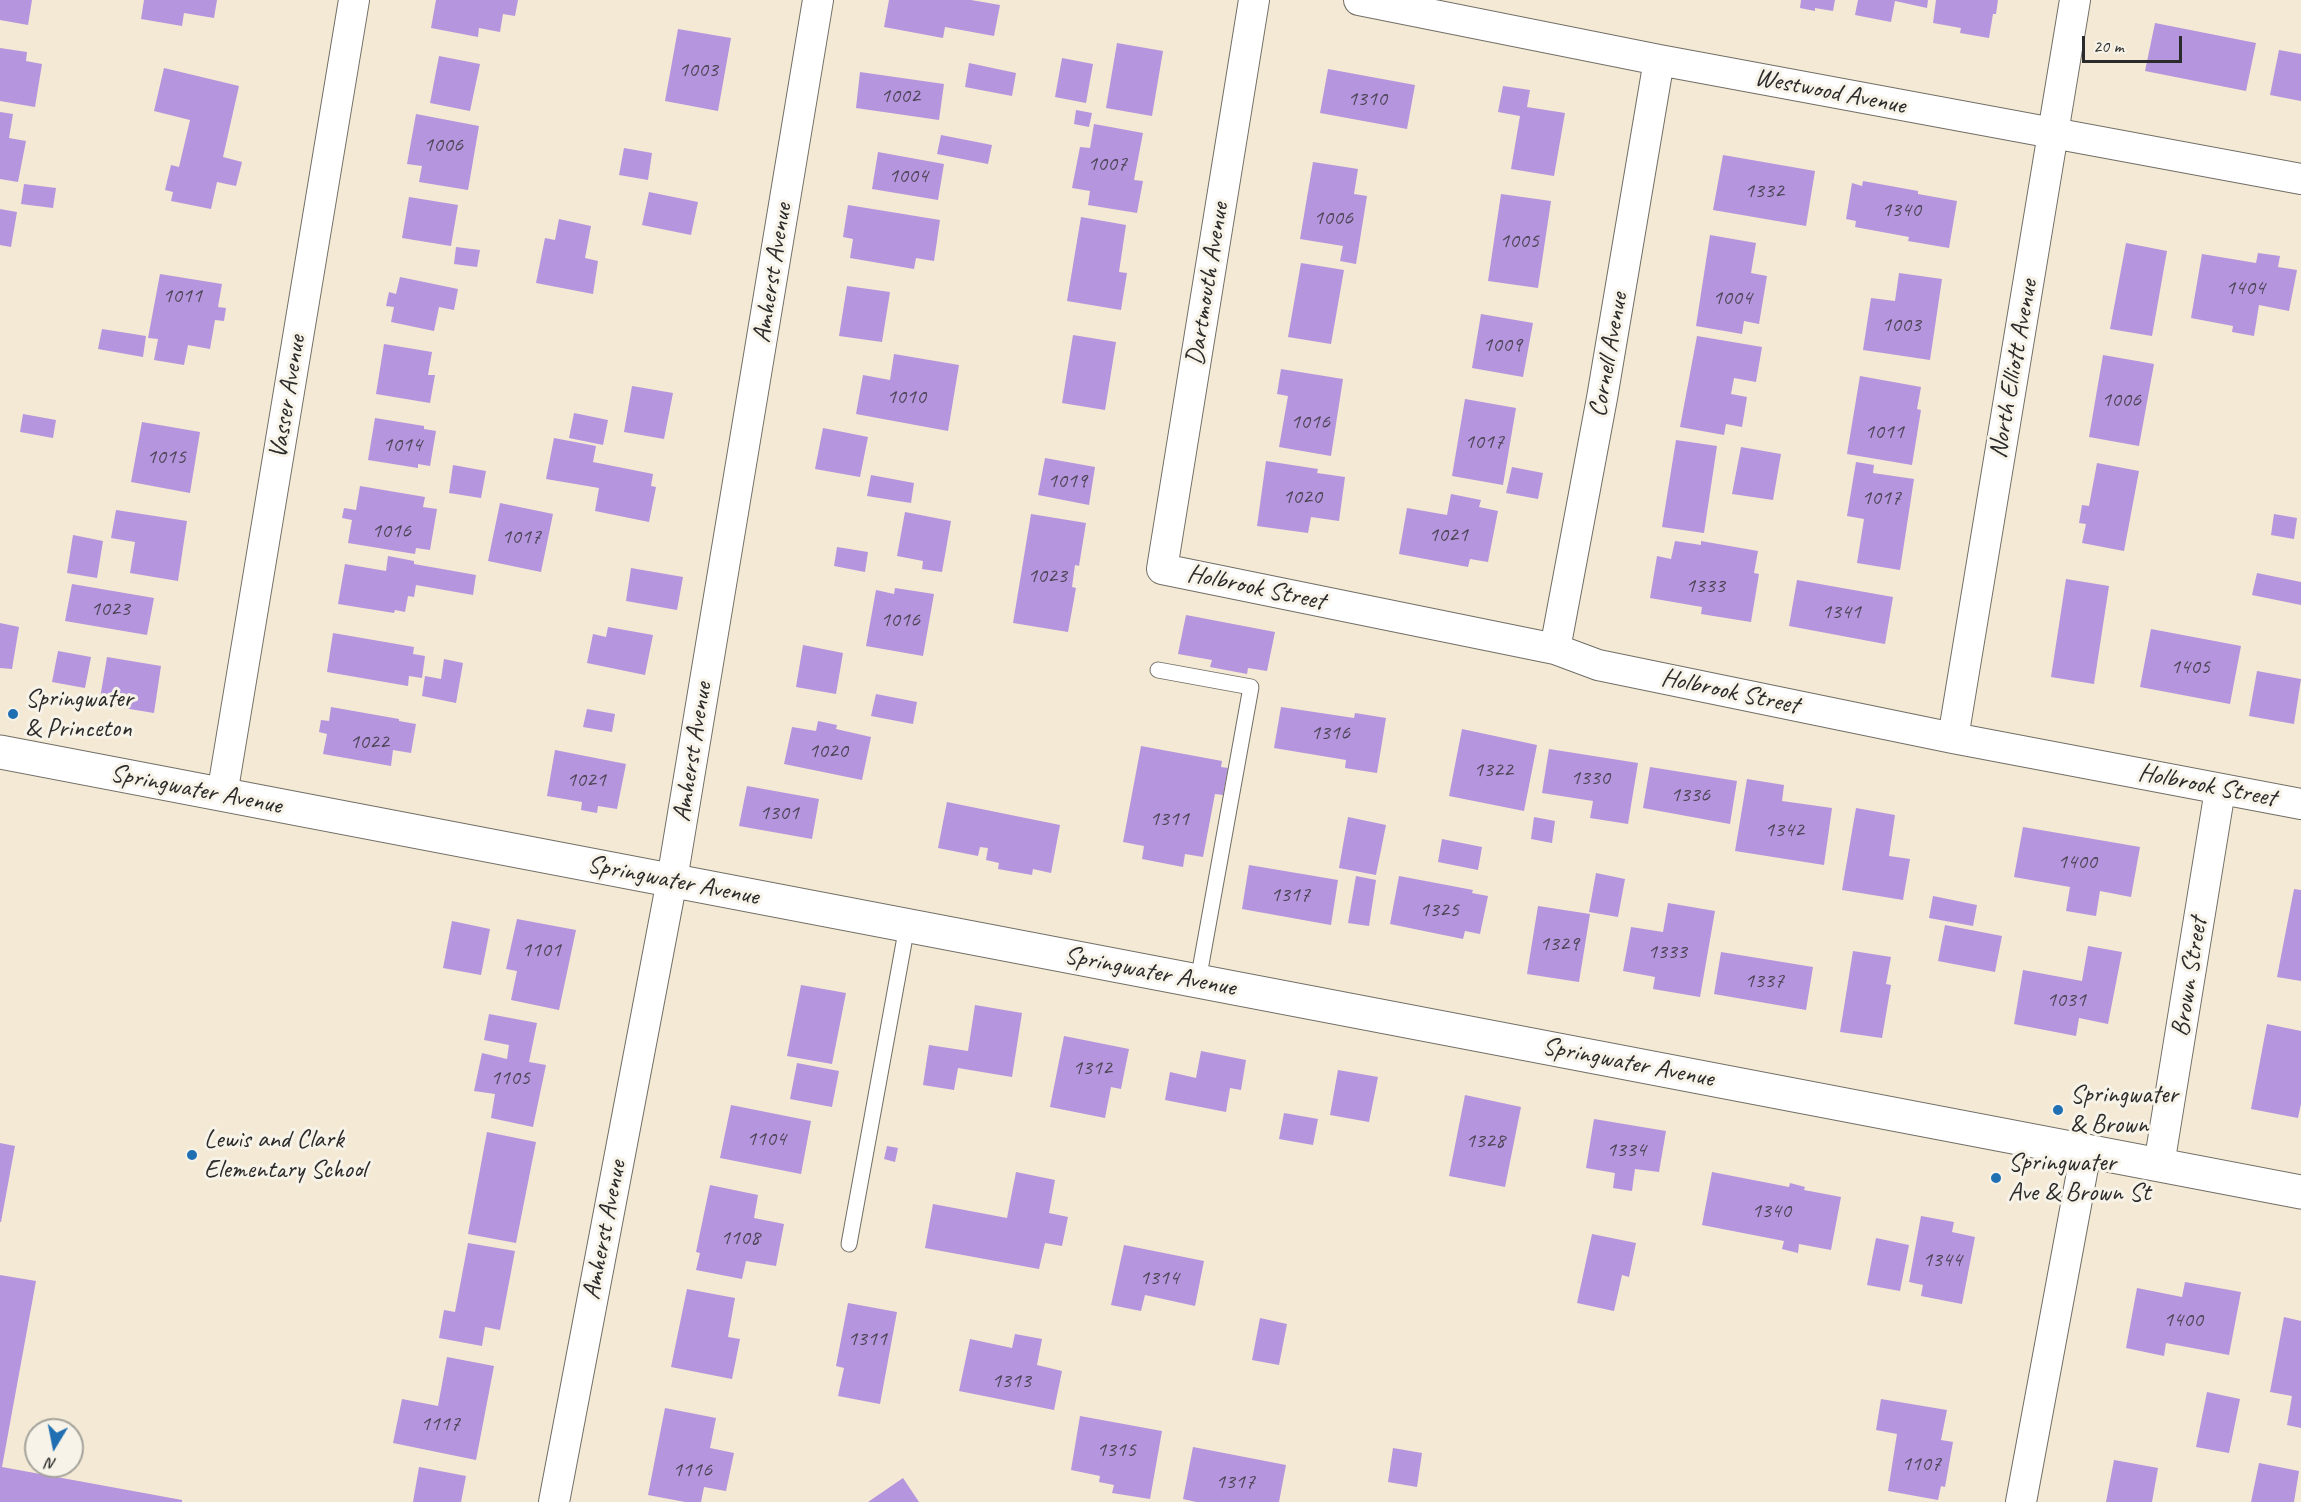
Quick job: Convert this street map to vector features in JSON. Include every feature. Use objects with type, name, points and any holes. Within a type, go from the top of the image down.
[{"type":"street","name":"Vasser Avenue","points":[[222,795],[354,0]]},
{"type":"street","name":"Amherst Avenue","points":[[554,1502],[672,880],[819,0]]},
{"type":"street","name":"Dartmouth Avenue","points":[[1162,568],[1254,0]]},
{"type":"street","name":"North Elliott Avenue","points":[[1953,738],[2054,134],[2074,0]]},
{"type":"street","name":"Westwood Avenue","points":[[1376,2],[1659,60],[2301,179]]},
{"type":"street","name":"Cornell Avenue","points":[[1555,649],[1602,398],[1659,60]]},
{"type":"street","name":"Holbrook Street","points":[[1162,568],[1555,649],[1598,665],[1953,738],[2301,804]]},
{"type":"street","name":"Springwater Avenue","points":[[0,752],[2301,1192]]},
{"type":"street","name":"Brown Street","points":[[2159,1165],[2220,790]]},
{"type":"street","points":[[2021,1502],[2086,1151]]},
{"type":"lane","points":[[1158,670],[1251,687],[1198,981]]},
{"type":"lane","points":[[849,1244],[907,926]]},
{"type":"building","points":[[0,0],[32,0],[28,25],[0,20]]},
{"type":"building","points":[[144,0],[217,0],[214,18],[184,13],[182,26],[141,19]]},
{"type":"building","points":[[436,0],[518,0],[515,16],[503,14],[500,32],[479,28],[478,37],[431,28]]},
{"type":"building","points":[[889,0],[971,0],[1000,5],[994,36],[945,27],[943,38],[884,27]]},
{"type":"building","points":[[1801,0],[1835,0],[1833,11],[1815,8],[1815,11],[1800,8]]},
{"type":"building","points":[[1858,0],[1928,0],[1927,8],[1895,1],[1891,22],[1855,15]]},
{"type":"building","points":[[1936,0],[1998,0],[1989,38],[1960,33],[1961,28],[1933,23]]},
{"type":"building","points":[[2155,23],[2256,43],[2246,91],[2145,71]]},
{"type":"building","points":[[678,29],[731,38],[718,111],[665,101]]},
{"type":"building","points":[[1117,43],[1163,51],[1152,116],[1106,108]]},
{"type":"building","points":[[0,48],[27,52],[26,61],[42,64],[35,107],[0,101]]},
{"type":"building","points":[[2279,50],[2301,54],[2301,101],[2270,95]]},
{"type":"building","points":[[439,56],[480,64],[470,111],[430,103]]},
{"type":"building","points":[[1062,58],[1093,64],[1086,103],[1055,97]]},
{"type":"building","points":[[969,63],[1016,73],[1012,96],[965,87]]},
{"type":"building","points":[[164,68],[239,86],[223,157],[242,162],[236,186],[217,182],[211,209],[171,201],[173,192],[165,190],[171,165],[179,167],[190,120],[154,111]]},
{"type":"building","points":[[1328,69],[1415,85],[1407,129],[1320,113]]},
{"type":"building","points":[[860,72],[944,84],[939,120],[856,108]]},
{"type":"building","points":[[1503,86],[1530,90],[1527,107],[1565,113],[1554,176],[1511,169],[1520,116],[1498,112]]},
{"type":"building","points":[[1076,110],[1092,113],[1089,127],[1074,124]]},
{"type":"building","points":[[0,112],[13,114],[9,138],[26,141],[18,182],[0,179]]},
{"type":"building","points":[[416,114],[479,126],[468,190],[419,182],[422,166],[407,164]]},
{"type":"building","points":[[1094,124],[1143,133],[1134,180],[1143,181],[1137,213],[1088,205],[1090,191],[1072,188],[1080,147],[1090,148]]},
{"type":"building","points":[[941,135],[992,145],[988,164],[937,154]]},
{"type":"building","points":[[624,148],[652,153],[648,180],[619,175]]},
{"type":"building","points":[[878,152],[944,164],[938,200],[872,189]]},
{"type":"building","points":[[1723,155],[1815,171],[1806,226],[1713,210]]},
{"type":"building","points":[[1313,162],[1358,169],[1354,194],[1367,196],[1356,264],[1340,261],[1343,246],[1300,239]]},
{"type":"building","points":[[1863,181],[1957,201],[1949,248],[1908,241],[1909,237],[1855,227],[1856,221],[1846,219],[1852,183],[1862,186]]},
{"type":"building","points":[[24,184],[56,188],[53,208],[21,204]]},
{"type":"building","points":[[649,192],[698,202],[691,235],[642,225]]},
{"type":"building","points":[[1501,194],[1551,201],[1538,288],[1488,281]]},
{"type":"building","points":[[409,197],[458,205],[451,246],[402,238]]},
{"type":"building","points":[[848,205],[940,220],[934,261],[916,258],[914,269],[850,258],[853,239],[843,237]]},
{"type":"building","points":[[0,209],[17,212],[11,247],[0,245]]},
{"type":"building","points":[[1081,217],[1126,225],[1119,272],[1127,273],[1121,310],[1067,301]]},
{"type":"building","points":[[559,219],[591,226],[585,258],[598,261],[593,294],[536,283],[545,238],[555,240]]},
{"type":"building","points":[[1710,235],[1756,243],[1751,273],[1767,276],[1759,324],[1744,321],[1742,334],[1696,326]]},
{"type":"building","points":[[2126,243],[2167,251],[2152,336],[2110,329]]},
{"type":"building","points":[[456,247],[480,250],[477,267],[454,264]]},
{"type":"building","points":[[2258,253],[2280,256],[2278,267],[2297,270],[2289,311],[2259,305],[2254,336],[2232,332],[2233,326],[2191,318],[2202,254],[2256,263]]},
{"type":"building","points":[[1301,263],[1344,270],[1331,344],[1288,337]]},
{"type":"building","points":[[1899,273],[1942,279],[1930,360],[1863,350],[1871,298],[1895,301]]},
{"type":"building","points":[[160,274],[222,284],[218,307],[226,308],[224,321],[215,320],[210,349],[188,345],[184,365],[154,360],[158,339],[148,338]]},
{"type":"building","points":[[400,277],[458,289],[454,310],[439,307],[434,331],[391,322],[394,307],[386,306],[389,292],[396,294]]},
{"type":"building","points":[[847,286],[890,292],[882,342],[839,336]]},
{"type":"building","points":[[1481,314],[1533,323],[1523,377],[1472,368]]},
{"type":"building","points":[[102,329],[146,336],[143,357],[98,349]]},
{"type":"building","points":[[1073,335],[1116,342],[1105,410],[1062,403]]},
{"type":"building","points":[[1697,336],[1762,347],[1756,382],[1734,378],[1731,394],[1747,397],[1742,427],[1726,424],[1724,435],[1680,427]]},
{"type":"building","points":[[384,344],[432,352],[428,375],[435,375],[430,403],[376,394]]},
{"type":"building","points":[[894,354],[959,365],[948,431],[856,414],[863,375],[890,380]]},
{"type":"building","points":[[2103,355],[2154,364],[2139,446],[2089,437]]},
{"type":"building","points":[[1281,369],[1343,379],[1331,456],[1279,447],[1288,396],[1277,394]]},
{"type":"building","points":[[1860,376],[1921,387],[1917,409],[1921,410],[1912,465],[1847,454]]},
{"type":"building","points":[[632,386],[673,393],[664,439],[624,432]]},
{"type":"building","points":[[1465,399],[1516,408],[1503,485],[1452,476]]},
{"type":"building","points":[[574,413],[608,420],[603,445],[569,438]]},
{"type":"building","points":[[23,414],[56,420],[53,438],[20,432]]},
{"type":"building","points":[[375,418],[424,426],[424,429],[436,431],[430,466],[418,464],[418,468],[368,460]]},
{"type":"building","points":[[142,422],[200,432],[190,493],[131,482]]},
{"type":"building","points":[[823,428],[868,437],[860,477],[815,469]]},
{"type":"building","points":[[554,438],[596,446],[593,462],[653,474],[651,486],[656,487],[649,522],[595,511],[599,488],[546,479]]},
{"type":"building","points":[[1676,440],[1717,446],[1704,533],[1662,527]]},
{"type":"building","points":[[1741,447],[1781,454],[1773,500],[1732,494]]},
{"type":"building","points":[[1045,458],[1095,467],[1089,505],[1038,495]]},
{"type":"building","points":[[1266,461],[1318,469],[1317,473],[1345,477],[1339,521],[1311,517],[1308,533],[1257,526]]},
{"type":"building","points":[[1856,462],[1874,465],[1873,473],[1914,479],[1900,570],[1857,563],[1864,519],[1847,516]]},
{"type":"building","points":[[2097,463],[2139,471],[2124,551],[2082,543],[2086,524],[2079,523],[2082,505],[2089,506]]},
{"type":"building","points":[[453,465],[486,471],[481,498],[449,493]]},
{"type":"building","points":[[1512,467],[1543,473],[1538,499],[1506,493]]},
{"type":"building","points":[[871,475],[914,483],[911,503],[867,496]]},
{"type":"building","points":[[360,486],[425,497],[423,507],[437,509],[430,550],[416,548],[415,554],[348,543],[352,520],[342,518],[344,508],[356,510]]},
{"type":"building","points":[[1451,494],[1481,500],[1479,507],[1498,511],[1488,562],[1470,559],[1468,567],[1399,554],[1407,508],[1447,515]]},
{"type":"building","points":[[500,503],[553,514],[541,572],[488,561]]},
{"type":"building","points":[[116,510],[187,521],[178,581],[130,573],[135,542],[111,538]]},
{"type":"building","points":[[905,512],[951,521],[942,572],[922,569],[923,561],[897,556]]},
{"type":"building","points":[[1031,514],[1086,523],[1079,566],[1075,565],[1072,587],[1076,588],[1068,632],[1013,623]]},
{"type":"building","points":[[2274,514],[2297,518],[2294,539],[2271,535]]},
{"type":"building","points":[[73,535],[103,541],[97,578],[67,573]]},
{"type":"building","points":[[1675,541],[1701,545],[1701,541],[1758,551],[1754,573],[1759,574],[1751,622],[1701,614],[1702,607],[1650,598],[1657,556],[1671,559]]},
{"type":"building","points":[[837,547],[868,552],[865,572],[834,566]]},
{"type":"building","points":[[388,556],[414,561],[414,564],[476,575],[473,595],[416,585],[414,597],[408,596],[405,612],[395,610],[394,613],[338,604],[345,564],[386,571]]},
{"type":"building","points":[[631,568],[683,577],[677,610],[626,601]]},
{"type":"building","points":[[2257,573],[2301,582],[2301,605],[2252,595]]},
{"type":"building","points":[[2066,579],[2109,586],[2094,684],[2051,677]]},
{"type":"building","points":[[1797,580],[1893,597],[1885,644],[1789,626]]},
{"type":"building","points":[[72,584],[154,598],[147,635],[65,621]]},
{"type":"building","points":[[895,588],[934,594],[923,656],[866,646],[876,590],[894,594]]},
{"type":"building","points":[[1186,615],[1275,632],[1267,671],[1248,668],[1247,674],[1210,667],[1212,660],[1178,654]]},
{"type":"building","points":[[0,623],[19,627],[12,669],[0,668]]},
{"type":"building","points":[[608,627],[653,635],[645,675],[587,663],[593,634],[606,637]]},
{"type":"building","points":[[2151,629],[2241,646],[2230,704],[2140,687]]},
{"type":"building","points":[[333,633],[414,647],[413,654],[425,656],[422,678],[409,676],[408,686],[327,672]]},
{"type":"building","points":[[803,645],[843,653],[836,694],[796,687]]},
{"type":"building","points":[[58,651],[91,657],[85,688],[52,682]]},
{"type":"building","points":[[107,657],[161,666],[154,713],[99,704]]},
{"type":"building","points":[[444,659],[463,663],[456,703],[422,696],[425,676],[441,679]]},
{"type":"building","points":[[2257,671],[2301,679],[2294,724],[2249,716]]},
{"type":"building","points":[[876,694],[917,702],[913,724],[871,716]]},
{"type":"building","points":[[331,707],[416,724],[411,753],[393,750],[391,766],[323,754],[327,734],[319,732],[321,720],[329,721]]},
{"type":"building","points":[[1281,707],[1354,718],[1355,713],[1386,718],[1377,773],[1345,768],[1346,760],[1274,748]]},
{"type":"building","points":[[587,709],[615,714],[612,732],[583,727]]},
{"type":"building","points":[[818,721],[837,725],[836,729],[871,737],[862,780],[784,764],[792,727],[816,731]]},
{"type":"building","points":[[1462,729],[1537,745],[1524,811],[1449,796]]},
{"type":"building","points":[[1141,746],[1222,761],[1221,767],[1228,768],[1223,795],[1215,794],[1203,857],[1185,854],[1183,867],[1142,859],[1144,846],[1123,842]]},
{"type":"building","points":[[1549,749],[1638,763],[1628,824],[1590,818],[1593,801],[1542,793]]},
{"type":"building","points":[[555,750],[626,764],[617,809],[598,806],[597,813],[581,810],[582,802],[547,796]]},
{"type":"building","points":[[1650,767],[1737,781],[1730,824],[1643,808]]},
{"type":"building","points":[[1747,779],[1784,785],[1782,801],[1832,808],[1824,865],[1735,851]]},
{"type":"building","points":[[747,786],[819,799],[812,839],[739,826]]},
{"type":"building","points":[[947,802],[1060,825],[1051,873],[1033,869],[1032,875],[998,869],[999,863],[986,860],[988,848],[980,847],[978,856],[938,848]]},
{"type":"building","points":[[1856,808],[1895,815],[1889,856],[1910,859],[1903,900],[1842,890]]},
{"type":"building","points":[[1348,817],[1386,825],[1376,875],[1339,868]]},
{"type":"building","points":[[1534,817],[1555,821],[1552,843],[1531,839]]},
{"type":"building","points":[[2023,827],[2140,847],[2131,897],[2100,891],[2096,916],[2066,911],[2070,887],[2014,877]]},
{"type":"building","points":[[1442,839],[1482,847],[1478,870],[1438,862]]},
{"type":"building","points":[[1249,865],[1338,880],[1331,925],[1242,909]]},
{"type":"building","points":[[1596,873],[1625,879],[1618,917],[1589,912]]},
{"type":"building","points":[[1356,876],[1376,880],[1369,926],[1348,923]]},
{"type":"building","points":[[1399,876],[1473,890],[1472,893],[1488,896],[1480,934],[1465,931],[1463,939],[1390,924]]},
{"type":"building","points":[[2294,889],[2301,890],[2301,981],[2277,977]]},
{"type":"building","points":[[1933,896],[1977,905],[1973,926],[1929,918]]},
{"type":"building","points":[[1668,903],[1715,911],[1700,997],[1653,989],[1655,977],[1623,971],[1631,927],[1663,932]]},
{"type":"building","points":[[1538,906],[1590,914],[1579,982],[1527,974]]},
{"type":"building","points":[[517,919],[576,930],[559,1010],[511,1000],[517,971],[506,969]]},
{"type":"building","points":[[452,921],[490,929],[481,975],[443,968]]},
{"type":"building","points":[[1945,925],[2002,936],[1995,972],[1938,961]]},
{"type":"building","points":[[2088,946],[2122,952],[2108,1024],[2079,1018],[2076,1036],[2014,1024],[2023,970],[2082,981]]},
{"type":"building","points":[[1853,951],[1891,957],[1886,984],[1891,985],[1882,1038],[1840,1032]]},
{"type":"building","points":[[1721,952],[1813,967],[1806,1010],[1714,994]]},
{"type":"building","points":[[801,985],[846,993],[832,1064],[787,1056]]},
{"type":"building","points":[[975,1005],[1022,1013],[1012,1077],[958,1068],[954,1090],[923,1085],[929,1045],[968,1051]]},
{"type":"building","points":[[489,1014],[537,1023],[529,1062],[546,1065],[533,1127],[491,1118],[495,1094],[474,1091],[482,1053],[507,1059],[509,1045],[484,1040]]},
{"type":"building","points":[[2267,1024],[2301,1031],[2301,1104],[2298,1118],[2251,1109]]},
{"type":"building","points":[[1064,1036],[1129,1049],[1121,1089],[1111,1087],[1105,1118],[1050,1107]]},
{"type":"building","points":[[1201,1051],[1246,1060],[1241,1090],[1230,1088],[1226,1112],[1165,1100],[1170,1072],[1196,1078]]},
{"type":"building","points":[[797,1063],[839,1071],[832,1107],[790,1099]]},
{"type":"building","points":[[1338,1070],[1378,1077],[1369,1122],[1330,1115]]},
{"type":"building","points":[[1465,1095],[1521,1107],[1505,1187],[1449,1176]]},
{"type":"building","points":[[731,1105],[811,1121],[801,1174],[720,1158]]},
{"type":"building","points":[[1284,1113],[1318,1119],[1313,1145],[1279,1139]]},
{"type":"building","points":[[1594,1119],[1666,1131],[1659,1172],[1635,1169],[1632,1191],[1613,1188],[1615,1173],[1586,1168]]},
{"type":"building","points":[[487,1132],[536,1142],[516,1243],[468,1234]]},
{"type":"building","points":[[0,1143],[15,1146],[1,1222],[0,1222]]},
{"type":"building","points":[[887,1146],[898,1148],[895,1162],[884,1159]]},
{"type":"building","points":[[1016,1172],[1055,1180],[1049,1213],[1068,1217],[1062,1246],[1045,1243],[1039,1269],[925,1248],[933,1204],[1007,1218]]},
{"type":"building","points":[[1712,1172],[1789,1187],[1790,1183],[1805,1187],[1804,1190],[1841,1197],[1831,1250],[1799,1244],[1798,1253],[1782,1249],[1784,1241],[1702,1225]]},
{"type":"building","points":[[710,1185],[758,1195],[754,1218],[784,1224],[776,1266],[746,1261],[742,1279],[696,1270],[700,1253],[696,1252]]},
{"type":"building","points":[[1921,1216],[1954,1222],[1952,1232],[1975,1237],[1962,1304],[1921,1296],[1923,1285],[1909,1282]]},
{"type":"building","points":[[1592,1234],[1636,1243],[1629,1277],[1622,1275],[1614,1311],[1577,1303]]},
{"type":"building","points":[[1876,1238],[1909,1245],[1900,1291],[1867,1285]]},
{"type":"building","points":[[468,1243],[515,1251],[500,1330],[485,1327],[482,1346],[439,1338],[444,1310],[455,1312]]},
{"type":"building","points":[[1124,1245],[1204,1261],[1195,1306],[1145,1295],[1141,1311],[1111,1305]]},
{"type":"building","points":[[0,1275],[36,1281],[2,1467],[24,1471],[24,1478],[62,1478],[182,1500],[182,1502],[0,1502]]},
{"type":"building","points":[[2185,1282],[2241,1292],[2229,1355],[2166,1343],[2164,1356],[2126,1348],[2137,1288],[2182,1297]]},
{"type":"building","points":[[687,1289],[735,1298],[728,1337],[740,1339],[732,1379],[671,1367]]},
{"type":"building","points":[[848,1303],[897,1312],[880,1404],[838,1396],[844,1368],[836,1366]]},
{"type":"building","points":[[2284,1317],[2301,1321],[2301,1428],[2287,1425],[2292,1396],[2270,1392]]},
{"type":"building","points":[[1260,1318],[1287,1324],[1279,1365],[1252,1360]]},
{"type":"building","points":[[1015,1334],[1042,1339],[1037,1365],[1062,1371],[1054,1410],[959,1391],[970,1339],[1012,1348]]},
{"type":"building","points":[[447,1357],[494,1366],[476,1460],[393,1443],[402,1399],[438,1406]]},
{"type":"building","points":[[2207,1392],[2240,1399],[2229,1453],[2196,1447]]},
{"type":"building","points":[[1881,1399],[1947,1410],[1941,1440],[1953,1442],[1945,1487],[1941,1486],[1938,1500],[1888,1491],[1897,1434],[1876,1430]]},
{"type":"building","points":[[665,1408],[716,1418],[710,1448],[734,1453],[726,1491],[704,1487],[701,1502],[685,1502],[648,1495]]},
{"type":"building","points":[[1080,1416],[1162,1431],[1150,1499],[1112,1493],[1114,1485],[1099,1482],[1100,1476],[1071,1470]]},
{"type":"building","points":[[1193,1447],[1286,1465],[1279,1502],[1196,1502],[1183,1499]]},
{"type":"building","points":[[1393,1448],[1422,1453],[1417,1487],[1388,1482]]},
{"type":"building","points":[[2114,1460],[2158,1468],[2152,1502],[2106,1502]]},
{"type":"building","points":[[2259,1463],[2299,1471],[2294,1502],[2251,1502]]},
{"type":"building","points":[[419,1467],[466,1476],[461,1502],[413,1502]]},
{"type":"building","points":[[903,1478],[919,1502],[868,1502]]},
{"type":"place","name":"Springwater & Princeton","points":[[13,714]]},
{"type":"place","name":"Springwater & Brown","points":[[2058,1110]]},
{"type":"place","name":"Lewis and Clark Elementary School","points":[[192,1155]]},
{"type":"place","name":"Springwater Ave & Brown St","points":[[1996,1178]]}]
